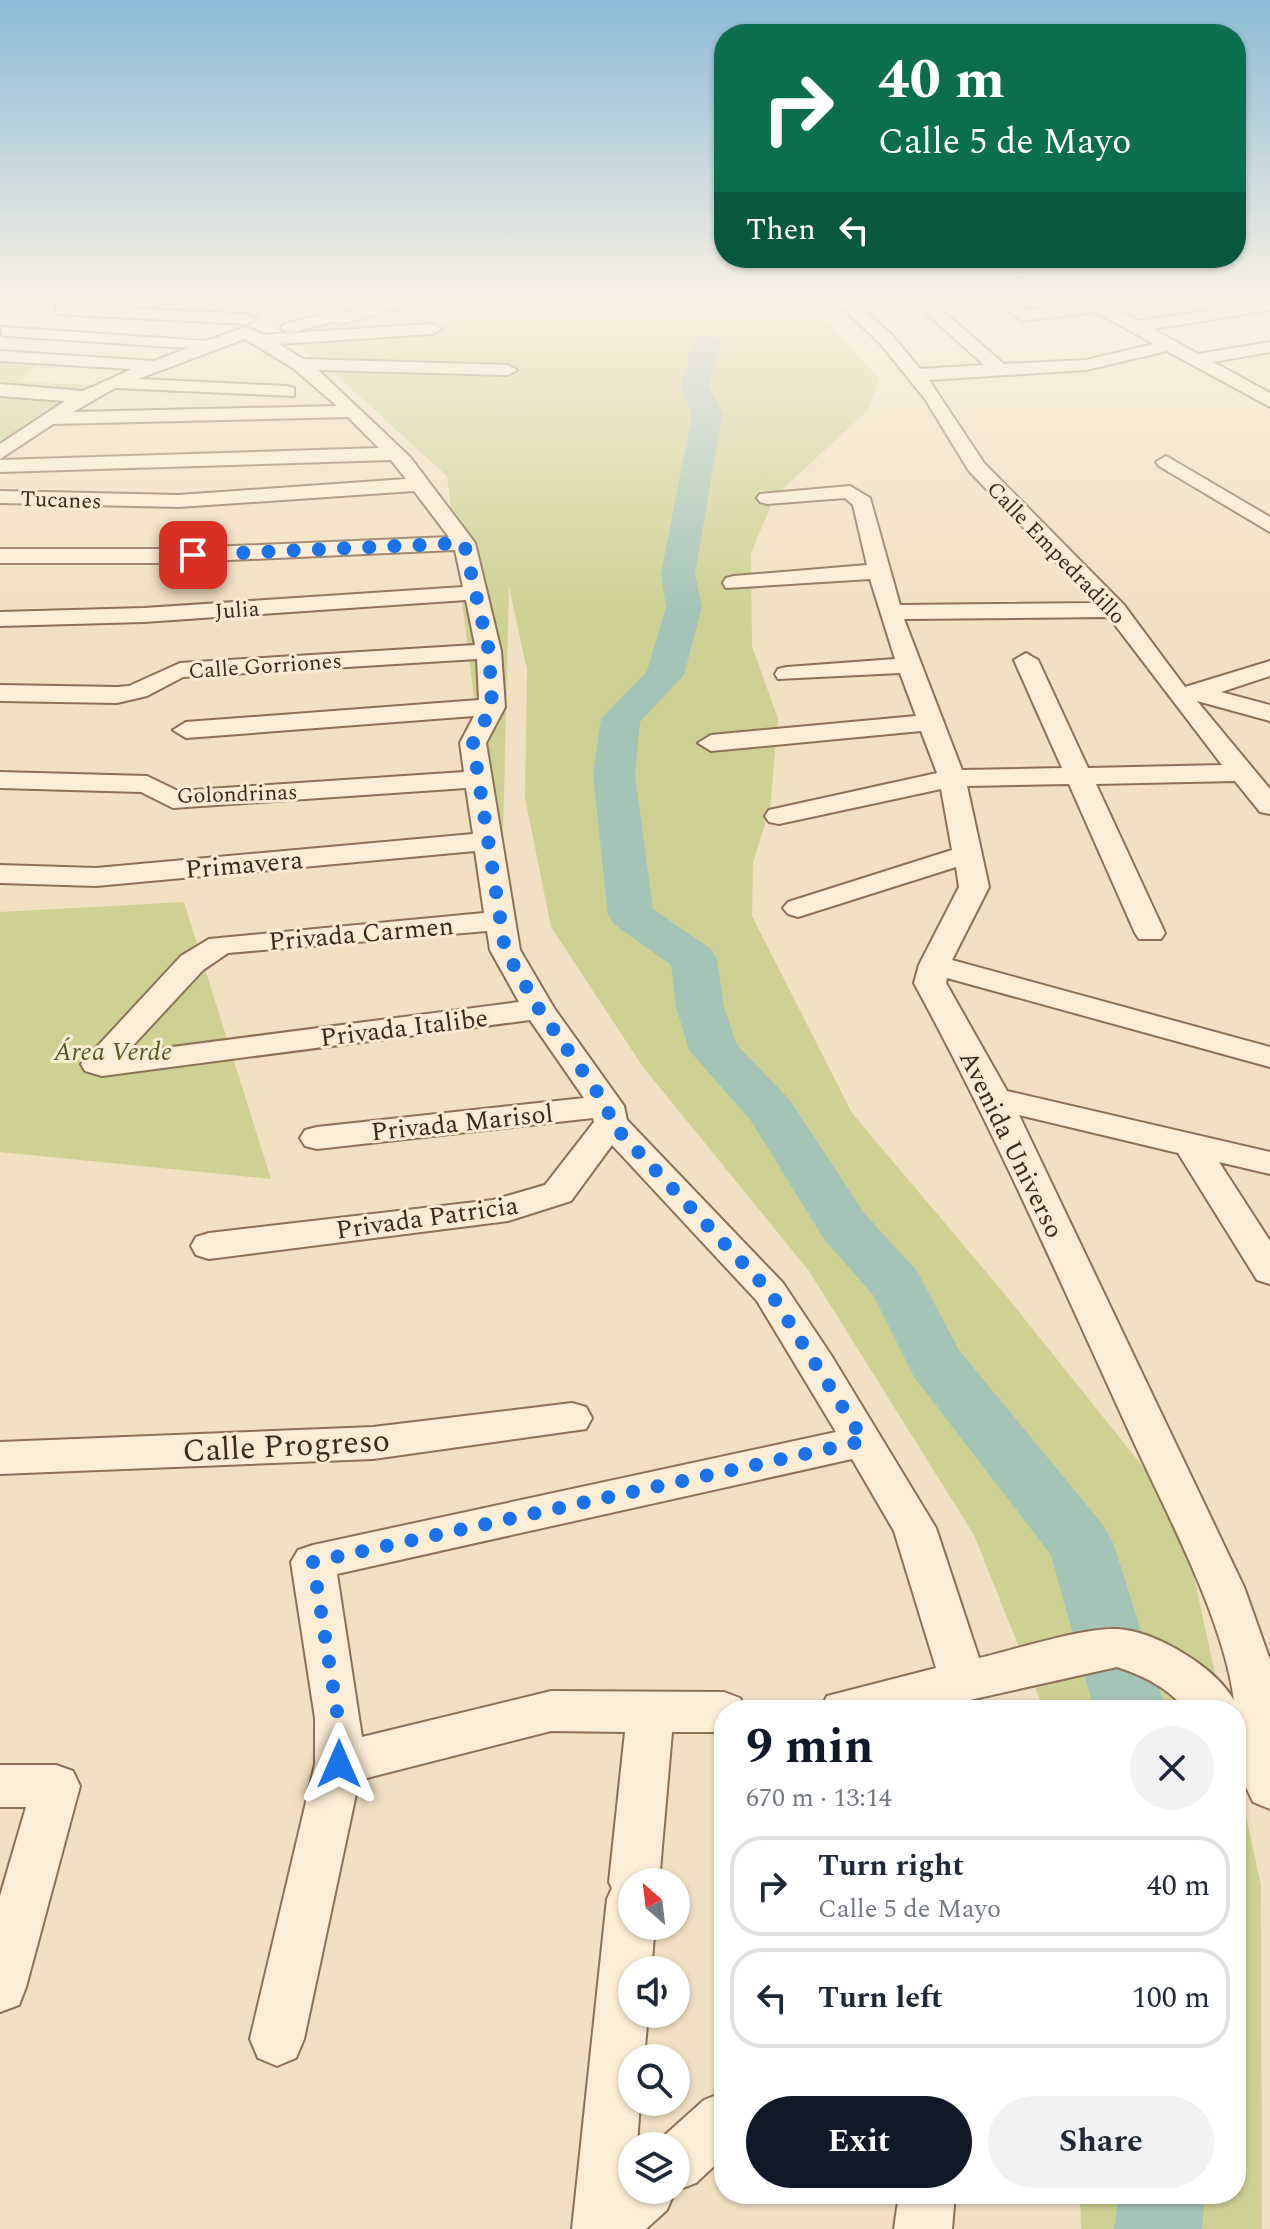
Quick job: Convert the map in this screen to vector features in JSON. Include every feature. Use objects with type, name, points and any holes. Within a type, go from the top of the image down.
[{"type":"street","points":[[0,453],[9,437],[72,405]]},
{"type":"street","points":[[48,418],[304,405]]},
{"type":"street","points":[[346,405],[420,484],[464,543],[473,593],[489,651],[492,707],[473,743],[505,950],[539,1009],[609,1114],[770,1292],[864,1441],[915,1528],[959,1697]]},
{"type":"street","name":"Calle Empedradillo","points":[[938,405],[976,467],[1116,610],[1188,695],[1270,806]]},
{"type":"street","points":[[0,466],[394,454]]},
{"type":"street","points":[[1166,462],[1270,526]]},
{"type":"street","name":"Tucanes","points":[[0,497],[179,501],[420,484]]},
{"type":"street","points":[[767,498],[840,492],[857,496],[863,502],[890,612],[952,778],[969,854],[974,887],[934,965],[1270,1057]]},
{"type":"street","points":[[0,556],[163,556],[464,543]]},
{"type":"street","points":[[734,583],[881,571]]},
{"type":"street","name":"Julia","points":[[0,619],[144,615],[473,593]]},
{"type":"street","points":[[890,612],[1116,610]]},
{"type":"street","name":"Calle Gorriones","points":[[0,693],[127,694],[148,689],[162,675],[180,670],[489,651]]},
{"type":"street","points":[[1026,660],[1150,933]]},
{"type":"street","points":[[787,674],[911,665]]},
{"type":"street","points":[[1188,695],[1270,668]]},
{"type":"street","points":[[1188,695],[1270,713]]},
{"type":"street","points":[[186,730],[492,707]]},
{"type":"street","points":[[711,743],[933,722]]},
{"type":"street","points":[[779,816],[952,778],[1244,773]]},
{"type":"street","name":"Golondrinas","points":[[0,780],[147,784],[173,800],[478,779]]},
{"type":"street","name":"Primavera","points":[[0,874],[96,877],[488,841]]},
{"type":"street","points":[[798,908],[969,854]]},
{"type":"street","name":"Privada Carmen","points":[[220,945],[501,921]]},
{"type":"street","name":"Privada Italibe","points":[[220,945],[192,963],[97,1064],[102,1066],[539,1009]]},
{"type":"street","name":"Avenida Universo","points":[[934,965],[930,983],[994,1099],[1222,1587],[1262,1681],[1268,1777]]},
{"type":"street","points":[[994,1099],[1270,1163]]},
{"type":"street","name":"Privada Marisol","points":[[317,1138],[609,1114]]},
{"type":"street","name":"Privada Patricia","points":[[209,1246],[508,1209],[558,1193],[609,1114]]},
{"type":"street","points":[[1189,1143],[1270,1271]]},
{"type":"street","name":"Calle Progreso","points":[[0,1458],[373,1443],[572,1418]]},
{"type":"street","points":[[277,2039],[339,1764],[338,1718],[313,1562],[864,1441]]},
{"type":"street","points":[[932,1700],[959,1697],[1059,1658],[1117,1648],[1155,1660],[1201,1694]]},
{"type":"street","points":[[339,1764],[551,1711],[714,1712]]},
{"type":"street","points":[[635,1868],[650,1713]]},
{"type":"street","points":[[1246,1747],[1268,1777]]},
{"type":"street","points":[[0,1786],[56,1786],[0,1987]]},
{"type":"street","points":[[602,2229],[628,1940]]},
{"type":"street","points":[[690,2150],[714,2129]]},
{"type":"street","points":[[602,2229],[631,2204]]},
{"type":"street","points":[[923,2229],[926,2204]]},
{"type":"green space","points":[[0,405],[62,405],[44,415],[0,448]]},
{"type":"green space","points":[[369,405],[870,405],[775,496],[751,553],[752,646],[778,719],[770,808],[753,863],[752,916],[852,1113],[1003,1292],[1180,1513],[1221,1700],[1040,1700],[974,1535],[809,1271],[643,1067],[551,927],[525,798],[527,670],[509,587],[501,921],[447,476]]},
{"type":"green space","name":"Área Verde","points":[[184,902],[271,1179],[0,1152],[0,912]]},
{"type":"green space","points":[[1246,1816],[1261,1885],[1262,2229],[1081,2229],[1080,2204],[1246,2204]]},
{"type":"waterway","points":[[703,405],[707,414],[678,574],[684,607],[665,675],[621,719],[614,775],[631,915],[694,959],[700,1007],[714,1050],[771,1111],[844,1226],[897,1285],[935,1362],[1081,1545],[1127,1700]]},
{"type":"waterway","points":[[1158,2229],[1161,2204]]},
{"type":"route","points":[[193,555],[464,543],[473,593],[489,651],[492,707],[473,743],[505,950],[539,1009],[607,1106],[611,1123],[770,1292],[864,1441],[313,1562],[338,1718],[339,1764]]}]
